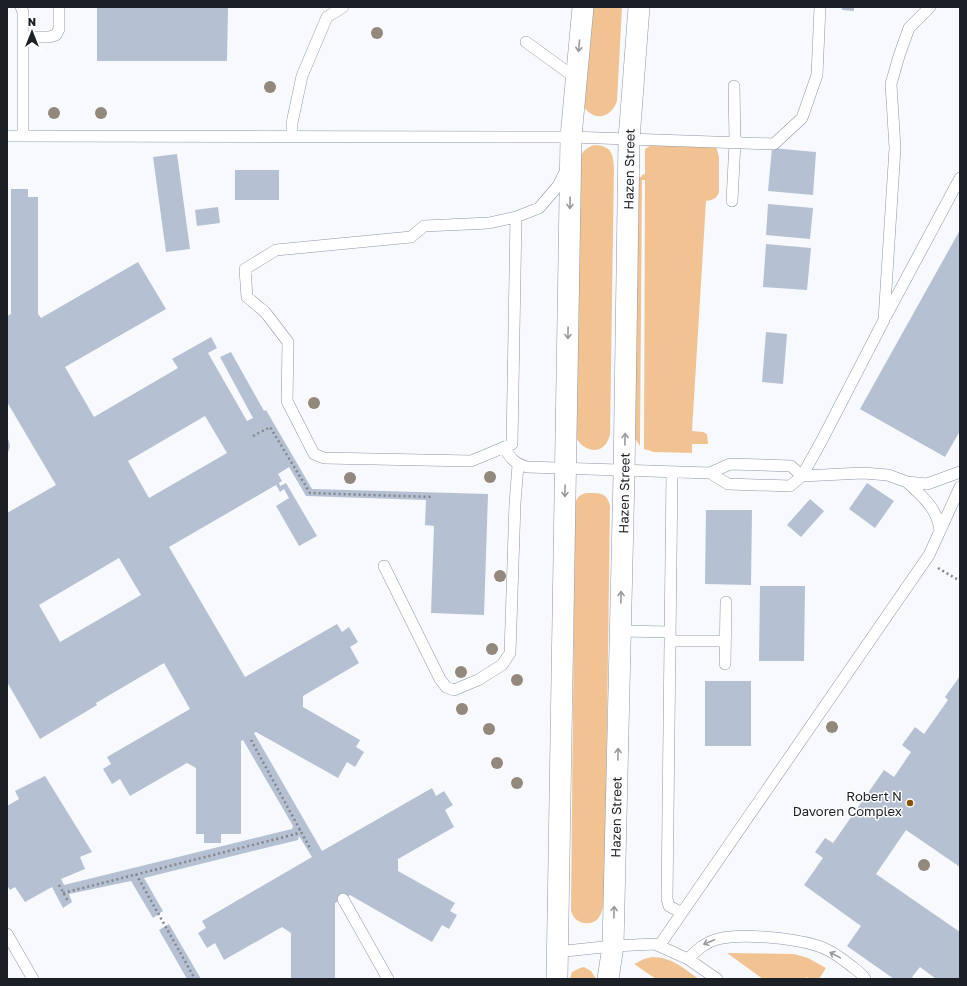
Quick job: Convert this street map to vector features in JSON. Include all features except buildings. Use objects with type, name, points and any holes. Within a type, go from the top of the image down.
[{"type":"street","points":[[557,979],[556,952],[571,137],[583,7]]},
{"type":"street","name":"Hazen Street","points":[[608,979],[613,946],[624,470],[629,139],[639,7]]},
{"type":"lane","points":[[21,7],[23,12],[22,136]]},
{"type":"lane","points":[[23,36],[49,37],[56,34],[59,29],[59,7]]},
{"type":"lane","points":[[292,136],[292,123],[302,76],[327,17],[343,7]]},
{"type":"lane","points":[[7,136],[571,137],[774,144],[802,118],[817,75],[820,7]]},
{"type":"lane","points":[[884,320],[895,148],[891,84],[899,56],[910,28],[930,7]]},
{"type":"lane","points":[[526,42],[577,79]]},
{"type":"lane","points":[[732,201],[736,142],[734,86]]},
{"type":"lane","points":[[516,217],[512,444],[471,461],[324,458],[314,454],[287,402],[288,342],[265,312],[247,297],[245,270],[276,250],[411,237],[424,226],[488,223],[516,217],[538,208],[558,186],[571,160]]},
{"type":"lane","points":[[710,473],[728,484],[790,486],[802,476],[960,178]]},
{"type":"lane","points":[[504,447],[510,458],[518,465],[527,467],[710,473],[730,464],[791,466],[802,476],[863,473],[888,475],[908,482],[927,484],[960,472]]},
{"type":"lane","points":[[384,566],[440,679],[446,687],[454,690],[478,680],[502,665],[510,653],[515,503],[518,465]]},
{"type":"lane","points":[[672,472],[667,899],[669,906],[682,913]]},
{"type":"lane","points":[[908,482],[925,498],[938,518],[940,530]]},
{"type":"lane","points":[[659,946],[926,560],[960,487]]},
{"type":"lane","points":[[725,664],[726,602]]},
{"type":"lane","points":[[620,631],[725,641]]},
{"type":"lane","points":[[343,900],[388,979]]},
{"type":"lane","points":[[7,934],[33,979]]},
{"type":"lane","points":[[688,959],[700,946],[717,939],[738,936],[790,940],[817,946],[843,959],[863,975],[865,979]]},
{"type":"lane","points":[[556,952],[613,946],[656,944],[688,959],[717,979]]},
{"type":"path","points":[[253,436],[270,427],[310,494],[433,497]]},
{"type":"path","points":[[926,560],[960,581]]},
{"type":"path","points":[[251,740],[312,850]]},
{"type":"path","points":[[63,893],[296,834],[300,829]]},
{"type":"path","points":[[136,874],[195,979]]},
{"type":"path","points":[[59,885],[68,901]]},
{"type":"shaded area","points":[[587,7],[622,7],[617,101],[611,111],[602,116],[593,115],[584,107]]},
{"type":"shaded area","points":[[654,143],[716,146],[719,157],[719,192],[716,198],[706,201],[692,431],[707,434],[708,444],[692,444],[692,453],[654,452],[644,449],[645,180],[642,180],[640,446],[634,437],[637,177],[641,177],[645,174],[645,149]]},
{"type":"shaded area","points":[[594,145],[608,148],[612,154],[614,168],[610,434],[608,441],[604,446],[595,450],[585,447],[576,438],[581,155],[586,149]]},
{"type":"shaded area","points":[[582,494],[602,494],[609,501],[610,506],[605,876],[603,907],[601,914],[592,923],[579,922],[571,911],[575,504],[576,500]]},
{"type":"shaded area","points":[[727,953],[794,954],[808,958],[826,968],[819,979],[810,979],[807,977],[805,979],[763,979]]},
{"type":"shaded area","points":[[652,957],[659,957],[671,961],[699,979],[656,979],[634,964]]},
{"type":"shaded area","points":[[584,967],[591,971],[596,979],[570,979],[572,972]]},
{"type":"place","name":"Robert N Davoren Complex","points":[[910,803]]}]
